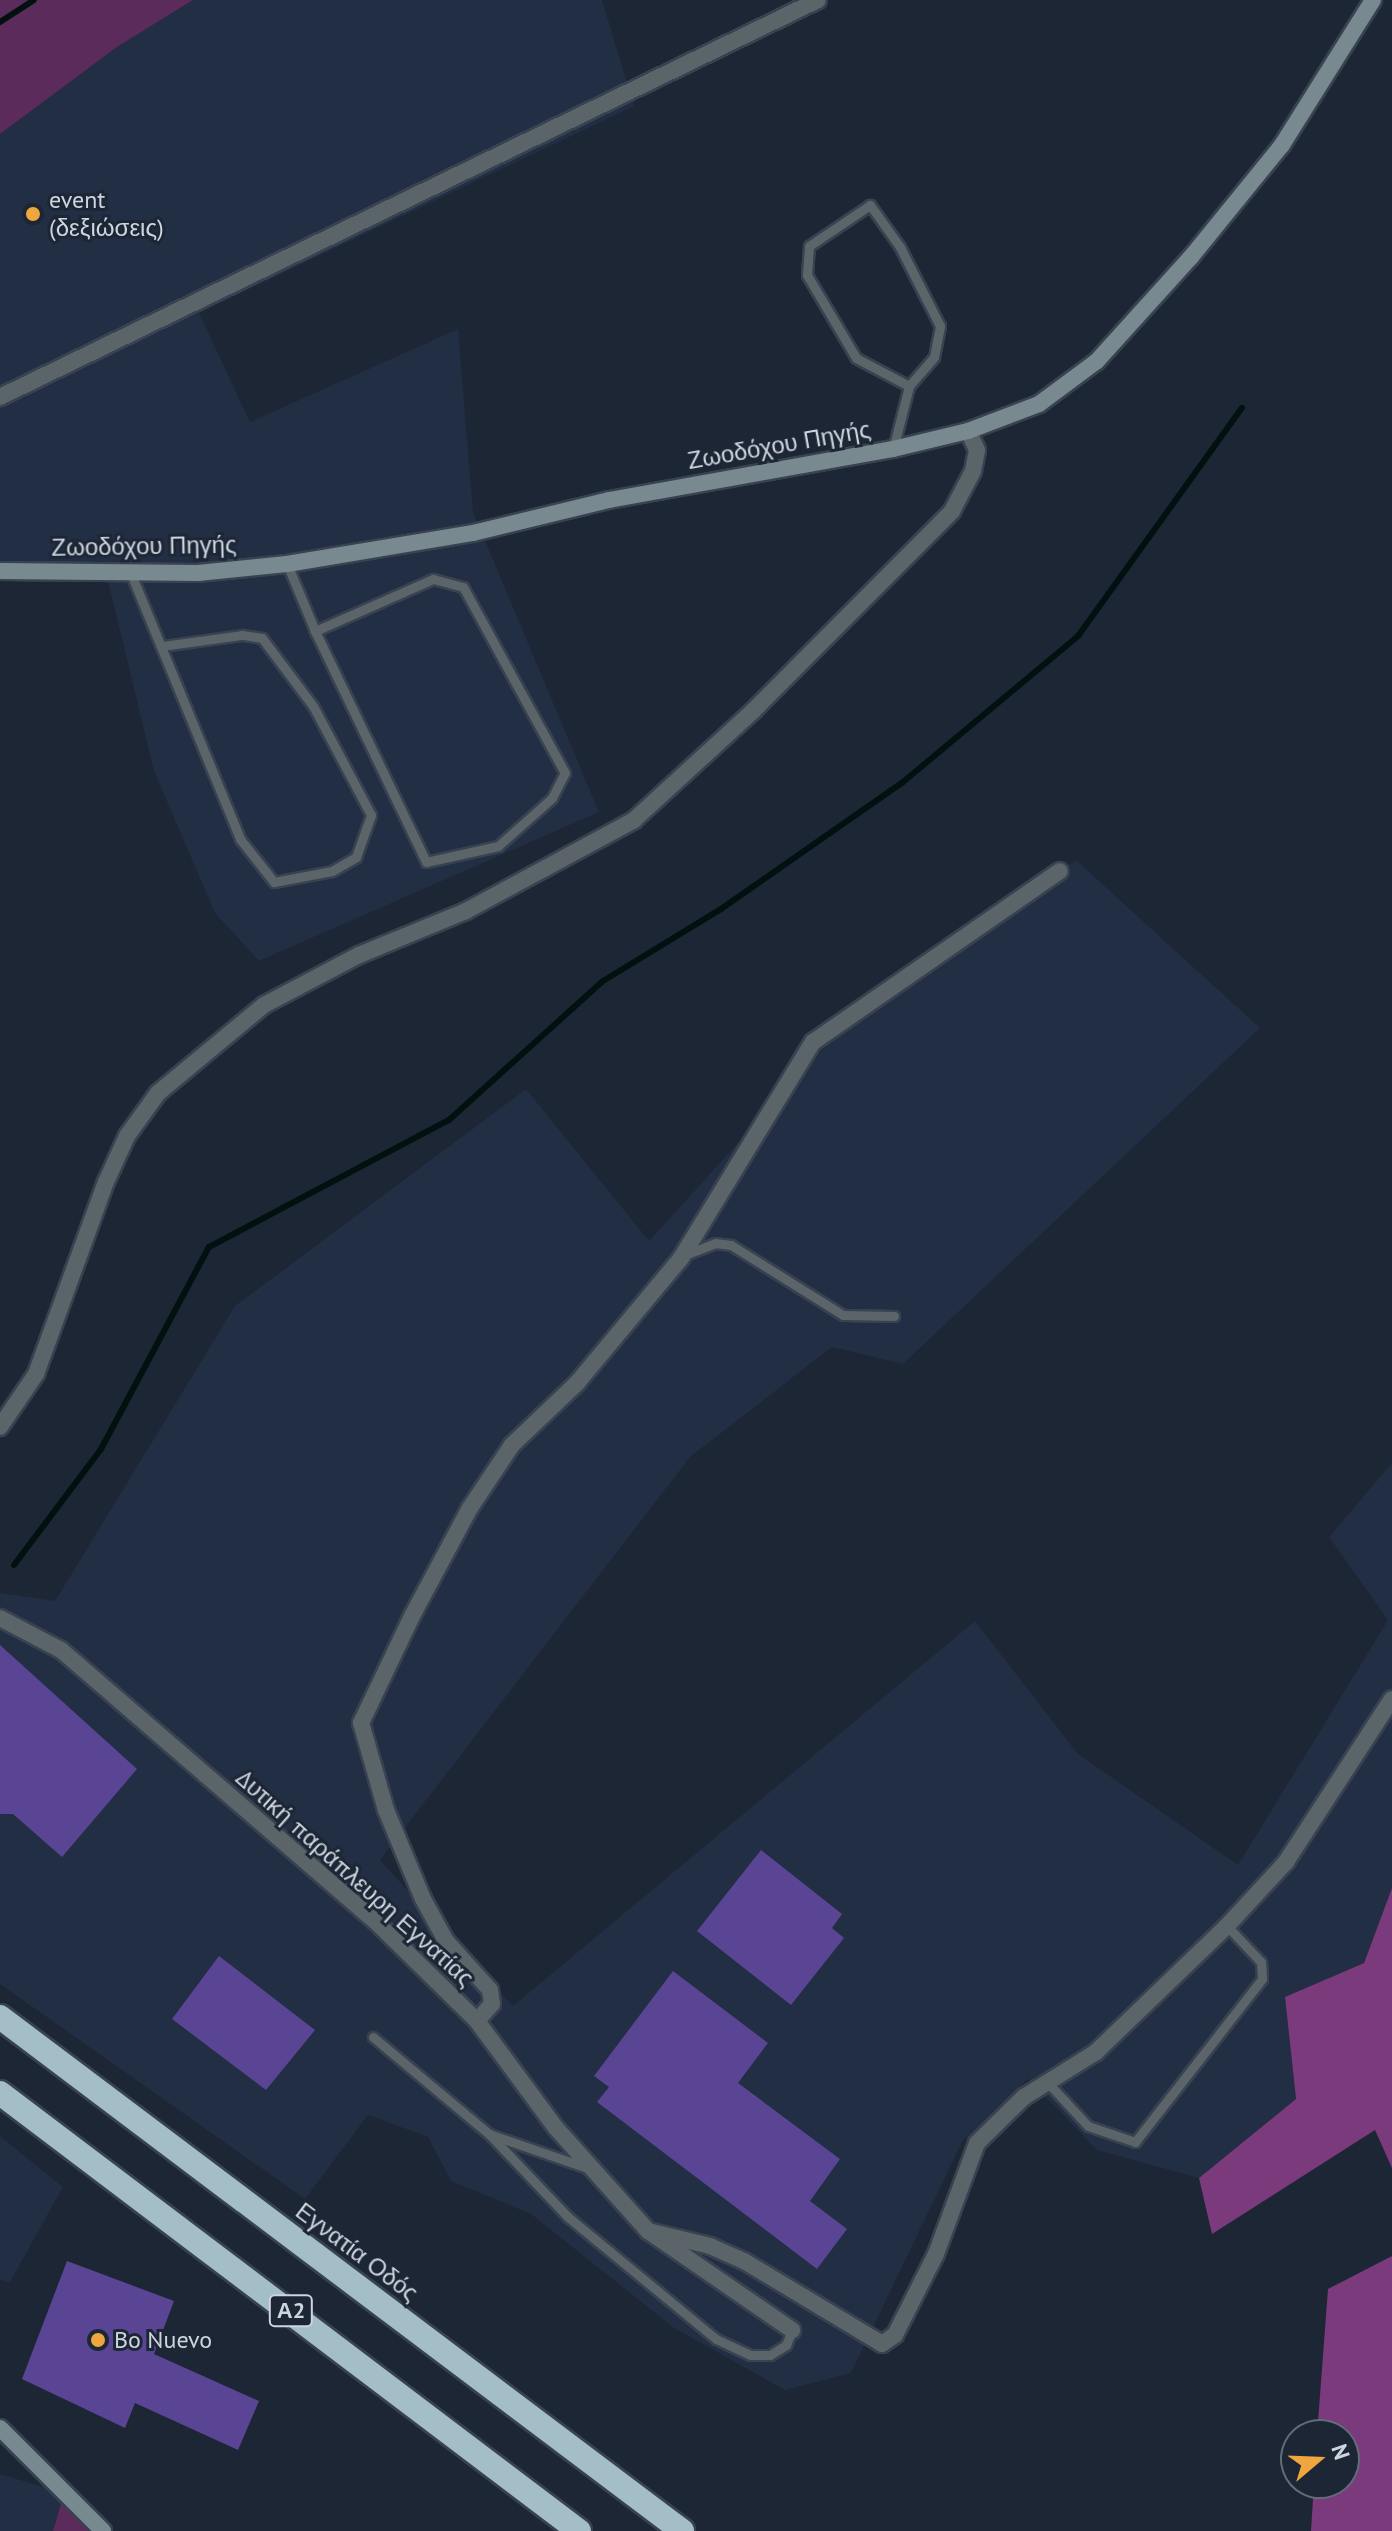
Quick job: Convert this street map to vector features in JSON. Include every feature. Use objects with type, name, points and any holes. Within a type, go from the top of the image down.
[{"type":"highway","name":"Εγνατία Οδός","points":[[0,2017],[682,2531]]},
{"type":"highway","name":"Α2","points":[[0,2093],[579,2531]]},
{"type":"street","points":[[0,397],[818,0]]},
{"type":"street","name":"Ζωοδόχου Πηγής","points":[[0,571],[131,574],[287,564],[473,533],[609,500],[893,449],[968,431],[1039,404],[1097,361],[1282,145],[1373,0]]},
{"type":"street","points":[[0,1427],[36,1374],[106,1182],[127,1136],[158,1093],[264,1005],[359,955],[466,911],[634,820],[753,711],[952,511],[973,471],[977,450],[968,431]]},
{"type":"street","points":[[477,2021],[492,2004],[490,1990],[446,1941],[423,1899],[386,1810],[361,1723],[470,1508],[512,1445],[577,1383],[681,1258],[813,1042],[1060,871]]},
{"type":"street","name":"Δυτική παράπλευρη Εγνατίας","points":[[0,1618],[61,1650],[374,1920],[477,2021],[591,2169],[648,2231],[792,2330]]},
{"type":"street","points":[[648,2231],[710,2246],[744,2261],[882,2344],[895,2335],[936,2254],[977,2143],[1024,2097],[1096,2052],[1227,1926],[1286,1862],[1392,1699]]},
{"type":"street","points":[[0,2428],[103,2531]]},
{"type":"lane","points":[[893,449],[909,386],[934,357],[940,326],[900,247],[870,205],[809,246],[807,275],[856,358],[909,386]]},
{"type":"lane","points":[[287,564],[315,631],[426,862],[498,846],[552,798],[565,773],[463,587],[433,579],[315,631]]},
{"type":"lane","points":[[131,574],[240,839],[274,882],[332,871],[356,857],[371,815],[313,706],[262,638],[242,635],[162,646]]},
{"type":"lane","points":[[681,1258],[715,1243],[731,1245],[843,1315],[894,1316]]},
{"type":"lane","points":[[1049,2084],[1088,2126],[1135,2142],[1262,1979],[1261,1962],[1227,1926]]},
{"type":"lane","points":[[373,2037],[489,2134],[588,2236],[716,2339],[751,2355],[770,2355],[786,2345],[792,2330]]},
{"type":"lane","points":[[489,2134],[591,2169]]},
{"type":"shaded area","points":[[0,0],[193,0],[117,47],[0,134]]},
{"type":"shaded area","points":[[193,0],[602,0],[634,106],[199,313],[250,422],[458,329],[473,512],[599,812],[259,961],[215,913],[154,771],[106,573],[0,571],[0,134],[117,47]]},
{"type":"shaded area","points":[[1076,860],[1260,1028],[903,1364],[832,1347],[690,1457],[380,1860],[513,2006],[975,1621],[1078,1754],[1238,1865],[1388,1620],[1329,1537],[1392,1463],[1392,1888],[1364,1963],[1285,1997],[1296,2099],[1199,2178],[1097,2150],[1028,2079],[962,2142],[851,2373],[785,2390],[674,2328],[531,2214],[451,2181],[428,2137],[368,2115],[305,2199],[0,1984],[0,1593],[55,1601],[235,1306],[526,1089],[649,1241],[826,1046]]},
{"type":"shaded area","points":[[1392,1888],[1392,2168],[1375,2130],[1212,2234],[1199,2178],[1296,2099],[1285,1997],[1364,1963]]},
{"type":"shaded area","points":[[0,2136],[63,2187],[10,2282],[0,2280]]},
{"type":"shaded area","points":[[1392,2256],[1392,2531],[1311,2531],[1313,2499],[1360,2499],[1360,2419],[1318,2419],[1328,2289]]},
{"type":"shaded area","points":[[0,2474],[64,2493],[53,2531],[0,2531]]},
{"type":"shaded area","points":[[64,2493],[103,2531],[53,2531]]},
{"type":"building","points":[[0,1645],[137,1769],[62,1857],[13,1814],[0,1814]]},
{"type":"building","points":[[761,1850],[842,1914],[832,1928],[844,1938],[791,2005],[697,1931]]},
{"type":"building","points":[[219,1956],[315,2030],[266,2090],[172,2019]]},
{"type":"building","points":[[673,1971],[768,2043],[738,2083],[840,2159],[810,2201],[847,2229],[817,2269],[597,2102],[609,2087],[594,2076]]},
{"type":"building","name":"Bo Nuevo","points":[[67,2261],[174,2301],[154,2354],[259,2401],[238,2450],[135,2403],[125,2428],[22,2379]]},
{"type":"waterway","points":[[0,22],[34,0]]},
{"type":"waterway","points":[[14,1565],[101,1449],[209,1247],[449,1120],[603,981],[721,909],[903,782],[1078,636],[1242,408]]},
{"type":"place","name":"event (δεξιώσεις)","points":[[33,214]]},
{"type":"place","name":"Bo Nuevo","points":[[98,2340]]}]
